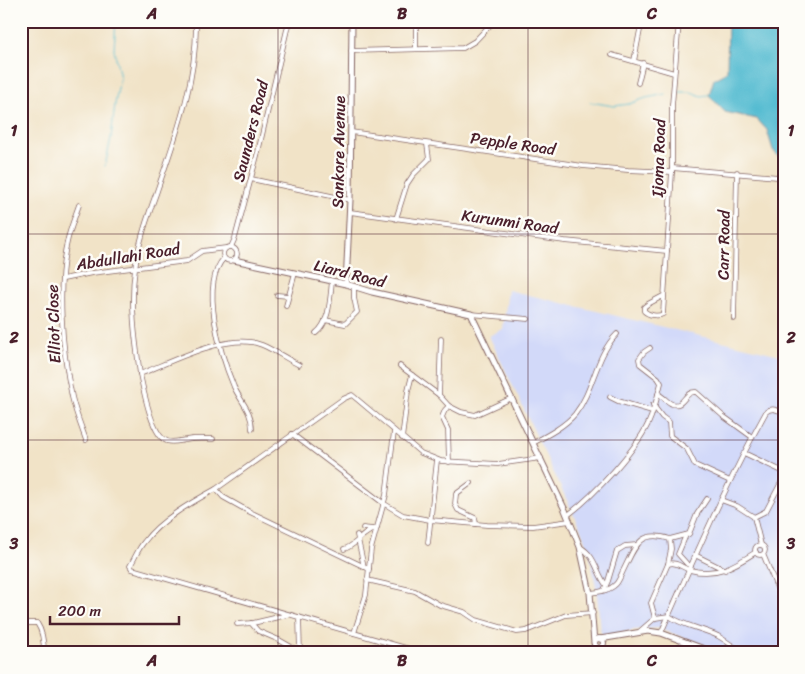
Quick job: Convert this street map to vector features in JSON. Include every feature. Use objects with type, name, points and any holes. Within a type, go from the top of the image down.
[{"type":"street","points":[[196,21],[192,73],[181,119],[148,216],[135,268],[134,333],[140,374],[153,424],[158,435],[164,441],[174,442],[187,439],[214,439]]},
{"type":"street","name":"Saunders Road","points":[[231,247],[251,179],[290,21]]},
{"type":"street","name":"Sankore Avenue","points":[[346,284],[350,212],[352,21]]},
{"type":"street","points":[[416,21],[416,49]]},
{"type":"street","points":[[351,51],[463,48],[475,41],[494,21]]},
{"type":"street","points":[[675,21],[679,22]]},
{"type":"street","name":"Ijoma Road","points":[[663,296],[648,304],[644,311],[661,316],[663,314],[672,170],[672,105],[679,22]]},
{"type":"street","points":[[634,61],[640,30]]},
{"type":"street","points":[[612,55],[674,72]]},
{"type":"street","points":[[638,83],[643,64]]},
{"type":"street","name":"Pepple Road","points":[[350,132],[583,166],[628,170],[737,172],[770,175],[778,177],[782,183],[784,210]]},
{"type":"street","points":[[396,219],[407,184],[429,158],[426,144]]},
{"type":"street","name":"Carr Road","points":[[734,319],[737,172]]},
{"type":"street","points":[[251,179],[350,200]]},
{"type":"street","name":"Elliot Close","points":[[79,205],[68,239],[63,279],[62,328],[72,399],[86,440]]},
{"type":"street","name":"Kurunmi Road","points":[[350,212],[566,241],[667,250]]},
{"type":"street","points":[[217,249],[223,255],[227,260],[234,260],[236,251],[231,247],[226,248],[223,255],[217,265],[213,286],[214,318],[224,361],[236,390],[250,414],[252,429]]},
{"type":"street","name":"Abdullahi Road","points":[[63,279],[92,273],[187,261],[202,251],[226,248]]},
{"type":"street","name":"Liard Road","points":[[234,260],[471,314]]},
{"type":"street","points":[[286,306],[295,273]]},
{"type":"street","points":[[316,333],[324,320],[332,281]]},
{"type":"street","points":[[324,320],[345,324],[352,318],[357,312],[354,286]]},
{"type":"street","points":[[277,295],[288,296]]},
{"type":"street","points":[[471,314],[528,319]]},
{"type":"street","points":[[471,314],[534,443],[569,518],[580,547],[593,613],[595,653]]},
{"type":"street","points":[[534,443],[566,424],[576,413],[585,398],[604,350],[617,334]]},
{"type":"street","points":[[439,395],[441,339]]},
{"type":"street","points":[[140,374],[219,344],[251,342],[262,345],[299,365]]},
{"type":"street","points":[[292,434],[383,503],[403,515],[430,520],[476,524],[533,526],[569,518],[623,460],[642,434],[651,417],[661,383],[658,378],[639,362],[641,355],[650,348]]},
{"type":"street","points":[[400,366],[439,395],[449,406],[460,412],[475,415],[512,398]]},
{"type":"street","points":[[402,438],[408,391],[412,376]]},
{"type":"street","points":[[658,394],[675,405],[683,402],[688,394],[696,392],[723,416],[752,437]]},
{"type":"street","points":[[424,653],[132,569],[130,566],[152,532],[292,434],[352,395],[421,453],[438,460],[498,464],[541,458]]},
{"type":"street","points":[[610,397],[652,411]]},
{"type":"street","points":[[653,405],[662,417],[669,422],[669,433],[687,449],[695,465],[730,481]]},
{"type":"street","points":[[449,406],[444,410],[442,417],[448,430],[449,462]]},
{"type":"street","points":[[661,634],[695,555],[752,437],[769,409],[784,413]]},
{"type":"street","points":[[367,568],[374,529],[386,494],[394,432]]},
{"type":"street","points":[[744,453],[784,472]]},
{"type":"street","points":[[428,543],[438,460]]},
{"type":"street","points":[[754,517],[766,511],[784,477]]},
{"type":"street","points":[[471,483],[456,494],[455,504],[458,510],[476,518],[476,524]]},
{"type":"street","points":[[216,489],[223,497],[248,511],[367,568]]},
{"type":"street","points":[[590,593],[603,591],[617,583],[637,545],[649,536],[661,536],[670,539],[690,534],[697,514],[707,499]]},
{"type":"street","points":[[721,500],[737,506],[754,517],[761,545],[765,548],[763,554],[782,594],[784,613]]},
{"type":"street","points":[[363,528],[374,529]]},
{"type":"street","points":[[344,549],[350,547],[358,537],[374,529]]},
{"type":"street","points":[[686,536],[678,554],[691,566]]},
{"type":"street","points":[[354,633],[366,595],[368,580],[367,568],[358,537]]},
{"type":"street","points":[[655,618],[651,603],[668,564],[671,548],[670,539]]},
{"type":"street","points":[[603,591],[617,551],[625,546],[637,545]]},
{"type":"street","points":[[756,552],[756,546],[761,545]]},
{"type":"street","points":[[580,547],[586,550],[594,559],[601,578],[606,585]]},
{"type":"street","points":[[756,552],[760,555],[763,554]]},
{"type":"street","points":[[668,564],[676,563],[689,570],[708,572],[725,570],[756,552]]},
{"type":"street","points":[[695,555],[725,570]]},
{"type":"street","points":[[368,580],[415,591],[440,605],[464,612],[476,620],[517,632],[526,631],[566,615],[593,613]]},
{"type":"street","points":[[237,624],[251,623],[289,614]]},
{"type":"street","points":[[640,631],[655,618],[669,616],[677,622],[718,636],[736,649],[746,653]]},
{"type":"street","points":[[251,623],[258,631],[300,652],[299,617]]},
{"type":"street","points":[[21,620],[28,623],[37,623],[44,638],[44,653]]},
{"type":"street","points":[[593,627],[601,642],[599,653]]},
{"type":"street","points":[[594,644],[598,647],[601,642],[614,637],[640,631],[661,634],[715,653]]},
{"type":"shaded area","points":[[508,290],[784,356],[784,653],[726,653],[658,628],[634,630],[605,636],[601,633],[596,587],[590,556],[581,530],[489,336],[503,329]]},
{"type":"water","points":[[728,21],[784,21],[784,163],[773,150],[767,130],[757,119],[725,112],[709,95],[714,79],[727,72]]},
{"type":"waterway","points":[[105,166],[120,78],[114,49],[116,21]]},
{"type":"waterway","points":[[678,92],[691,92],[701,96],[708,95]]},
{"type":"waterway","points":[[590,102],[614,106],[666,94]]}]
